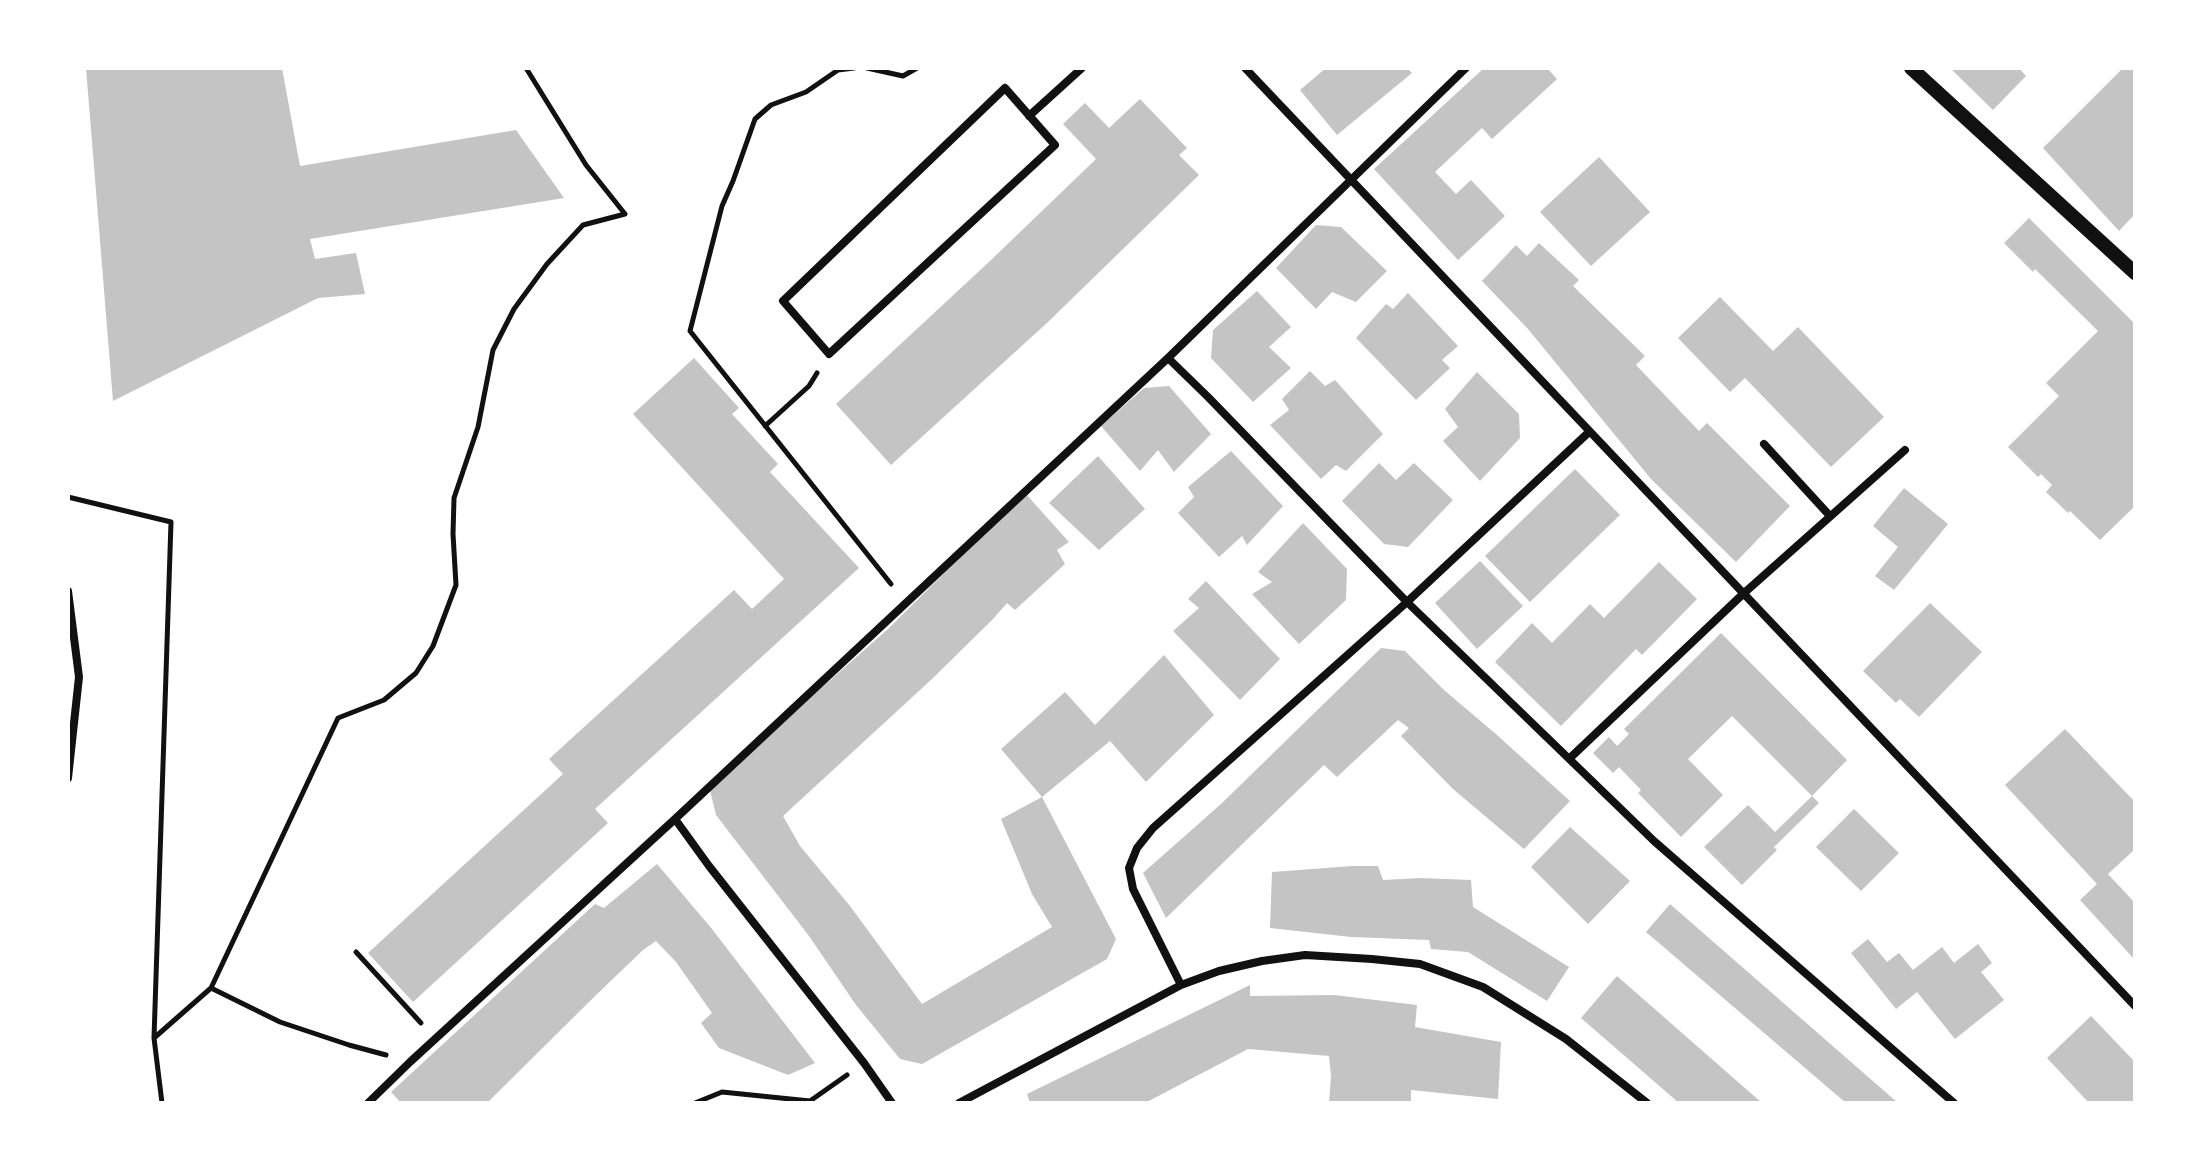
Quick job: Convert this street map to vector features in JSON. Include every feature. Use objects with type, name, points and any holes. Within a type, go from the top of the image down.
[{"type":"street","points":[[1029,116],[1082,68]]},
{"type":"street","points":[[1245,68],[2135,1006]]},
{"type":"street","points":[[368,1103],[1168,358],[1466,68]]},
{"type":"street","points":[[1911,68],[2135,273]]},
{"type":"street","points":[[1005,88],[1029,116],[1055,145],[829,354],[783,301],[1005,88]]},
{"type":"street","points":[[1168,358],[1407,602],[1654,841],[1954,1103]]},
{"type":"street","points":[[1181,985],[1133,889],[1129,868],[1137,848],[1153,828],[1407,602],[1589,432]]},
{"type":"street","points":[[1764,444],[1830,516]]},
{"type":"street","points":[[1570,758],[1743,594],[1905,450]]},
{"type":"street","points":[[68,591],[79,677],[68,778]]},
{"type":"street","points":[[675,819],[892,1103]]},
{"type":"street","points":[[959,1103],[1181,985],[1219,971],[1305,955],[1420,964],[1483,987],[1566,1039],[1647,1103]]},
{"type":"path","points":[[154,1038],[211,988],[338,718],[384,700],[416,673],[433,646],[456,585],[454,498],[478,427],[493,350],[514,309],[547,264],[583,225],[625,214],[586,165],[526,68]]},
{"type":"path","points":[[867,68],[903,76],[917,68]]},
{"type":"path","points":[[765,426],[809,386],[829,354]]},
{"type":"path","points":[[68,497],[171,522],[154,1038],[162,1103]]},
{"type":"path","points":[[864,550],[906,602]]},
{"type":"path","points":[[356,952],[435,1039]]},
{"type":"path","points":[[211,988],[280,1022],[410,1062]]},
{"type":"path","points":[[695,1103],[722,1092],[810,1101],[864,1063]]},
{"type":"building","points":[[86,68],[282,68],[300,166],[516,130],[564,198],[310,239],[315,259],[356,253],[365,294],[318,298],[113,401]]},
{"type":"building","points":[[1326,68],[1407,68],[1412,73],[1337,135],[1300,90]]},
{"type":"building","points":[[1484,68],[1547,68],[1557,79],[1492,139],[1482,128],[1435,172],[1456,194],[1471,180],[1505,216],[1458,260],[1374,169]]},
{"type":"building","points":[[1950,68],[2019,68],[2026,76],[1993,110]]},
{"type":"building","points":[[2123,68],[2135,68],[2135,214],[2119,231],[2043,148]]},
{"type":"building","points":[[1140,99],[1187,148],[1179,155],[1199,175],[1048,322],[891,465],[836,404],[1096,159],[1063,124],[1085,103],[1109,128]]},
{"type":"building","points":[[1599,157],[1650,212],[1591,266],[1540,212]]},
{"type":"building","points":[[2029,218],[2135,324],[2135,506],[2100,540],[2046,492],[2052,485],[2041,474],[2038,477],[2008,447],[2059,396],[2046,383],[2098,331],[2004,243]]},
{"type":"building","points":[[1316,225],[1341,227],[1387,271],[1356,302],[1332,292],[1316,309],[1276,268]]},
{"type":"building","points":[[1539,243],[1579,280],[1573,286],[1645,356],[1636,365],[1699,431],[1707,423],[1790,506],[1736,562],[1651,479],[1528,329],[1482,281],[1516,245],[1527,256]]},
{"type":"building","points":[[1257,291],[1291,327],[1269,347],[1291,368],[1253,402],[1211,358],[1213,330]]},
{"type":"building","points":[[1408,293],[1458,346],[1442,360],[1450,368],[1416,400],[1356,338],[1386,304],[1393,309]]},
{"type":"building","points":[[1720,297],[1773,351],[1798,327],[1884,417],[1831,467],[1745,378],[1730,392],[1678,338]]},
{"type":"building","points":[[694,358],[739,408],[732,414],[778,464],[770,472],[859,568],[595,809],[608,823],[413,1002],[368,953],[563,774],[549,759],[734,590],[752,609],[784,579],[633,414]]},
{"type":"building","points":[[1310,371],[1325,386],[1335,380],[1383,434],[1346,471],[1336,465],[1321,479],[1270,425],[1289,410],[1282,399]]},
{"type":"building","points":[[1477,372],[1519,414],[1520,438],[1480,481],[1443,441],[1458,427],[1445,409]]},
{"type":"building","points":[[1169,386],[1211,434],[1174,472],[1158,450],[1140,471],[1101,426],[1144,388]]},
{"type":"building","points":[[1231,451],[1283,506],[1247,545],[1242,536],[1219,557],[1178,513],[1194,497],[1188,487]]},
{"type":"building","points":[[1098,456],[1145,509],[1099,550],[1049,503]]},
{"type":"building","points":[[1379,463],[1396,480],[1414,463],[1453,500],[1408,547],[1384,544],[1342,501]]},
{"type":"building","points":[[1575,469],[1620,515],[1530,602],[1485,556]]},
{"type":"building","points":[[1904,488],[1948,524],[1894,590],[1875,576],[1898,547],[1873,526]]},
{"type":"building","points":[[1025,493],[1069,542],[1057,550],[1065,564],[1015,610],[1007,603],[932,679],[783,816],[800,846],[850,906],[922,1004],[1052,927],[1032,894],[1001,819],[1042,797],[1116,939],[1107,959],[922,1064],[900,1059],[856,1005],[809,936],[716,815],[709,786],[755,742],[889,628]]},
{"type":"building","points":[[1303,523],[1347,569],[1346,600],[1299,644],[1252,594],[1272,582],[1258,572]]},
{"type":"building","points":[[1480,561],[1523,606],[1477,649],[1435,603]]},
{"type":"building","points":[[1659,562],[1697,599],[1642,655],[1636,649],[1561,726],[1495,662],[1532,623],[1552,643],[1590,604],[1604,618]]},
{"type":"building","points":[[1206,581],[1280,659],[1240,700],[1173,631],[1199,608],[1188,599]]},
{"type":"building","points":[[1930,603],[1982,652],[1919,717],[1900,699],[1896,703],[1863,671]]},
{"type":"building","points":[[1721,633],[1847,760],[1812,796],[1732,716],[1688,759],[1723,795],[1681,837],[1638,793],[1641,790],[1619,767],[1613,773],[1593,753],[1609,737],[1617,746],[1629,734],[1624,729]]},
{"type":"building","points":[[1381,648],[1405,651],[1444,690],[1570,801],[1524,849],[1453,789],[1401,736],[1409,728],[1398,720],[1337,777],[1324,765],[1166,918],[1143,873],[1222,803]]},
{"type":"building","points":[[1164,655],[1214,715],[1146,782],[1110,741],[1042,797],[1001,749],[1065,692],[1095,725]]},
{"type":"building","points":[[2065,729],[2135,802],[2135,849],[2108,874],[2135,903],[2135,960],[2080,900],[2097,884],[2005,785]]},
{"type":"building","points":[[1812,796],[1819,803],[1774,847],[1777,850],[1742,885],[1704,847],[1748,805],[1775,832]]},
{"type":"building","points":[[1854,809],[1899,853],[1861,891],[1816,847]]},
{"type":"building","points":[[1570,827],[1630,881],[1588,924],[1531,867]]},
{"type":"building","points":[[657,864],[712,929],[815,1063],[788,1075],[719,1048],[701,1023],[712,1013],[676,962],[656,941],[643,950],[487,1103],[401,1103],[391,1092],[595,904],[604,908]]},
{"type":"building","points":[[1378,866],[1383,880],[1471,880],[1473,907],[1569,967],[1547,1001],[1468,952],[1431,949],[1429,940],[1351,937],[1270,928],[1272,872]]},
{"type":"building","points":[[1670,904],[1898,1103],[1846,1103],[1646,932]]},
{"type":"building","points":[[1868,939],[1887,962],[1899,953],[1913,970],[1942,947],[1954,963],[1978,944],[1992,963],[1981,972],[2004,1000],[1955,1039],[1917,992],[1896,1009],[1851,953]]},
{"type":"building","points":[[1617,976],[1762,1103],[1679,1103],[1581,1018]]},
{"type":"building","points":[[1250,985],[1250,996],[1334,995],[1417,1005],[1415,1027],[1501,1042],[1498,1099],[1411,1090],[1411,1103],[1329,1103],[1329,1056],[1248,1049],[1145,1103],[1030,1103],[1027,1094]]},
{"type":"building","points":[[2091,1016],[2135,1062],[2135,1103],[2089,1103],[2047,1058]]}]
